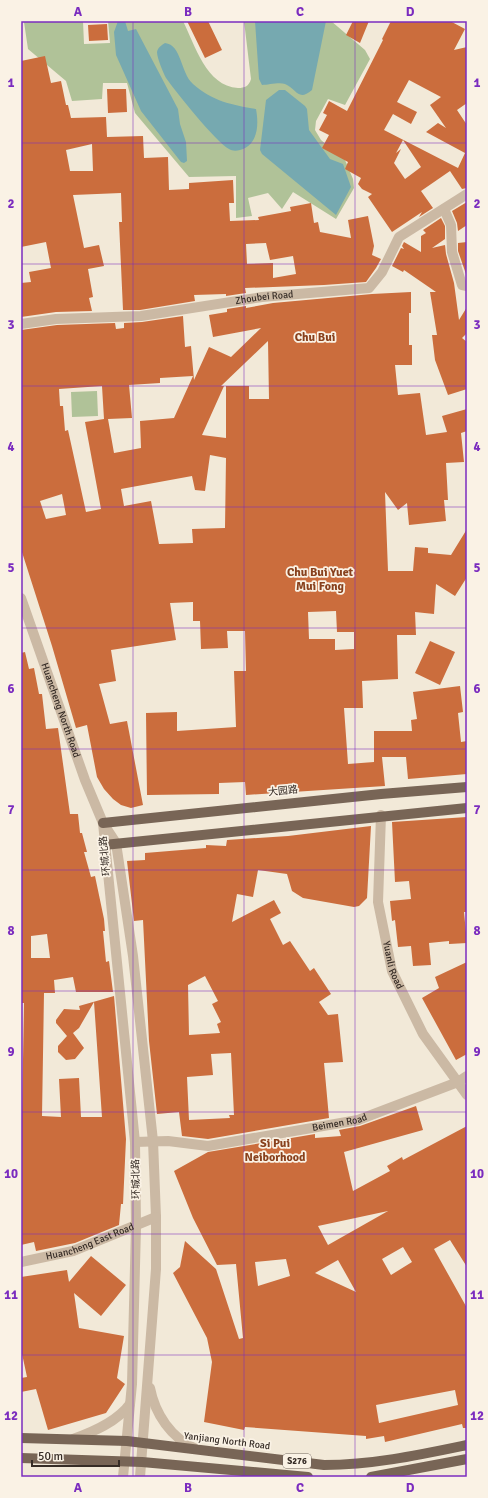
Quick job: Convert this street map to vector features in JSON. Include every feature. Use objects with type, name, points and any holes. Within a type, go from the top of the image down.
[{"type":"main road","name":"大园路","points":[[103,823],[365,795],[467,787]]},
{"type":"main road","points":[[104,845],[381,815],[467,808]]},
{"type":"main road","name":"S276","points":[[21,1438],[127,1441]]},
{"type":"main road","name":"Yanjiang North Road","points":[[127,1441],[324,1465],[355,1465],[379,1462],[467,1445]]},
{"type":"main road","name":"S276","points":[[21,1458],[142,1462],[308,1477]]},
{"type":"main road","points":[[371,1477],[467,1459]]},
{"type":"street","name":"Zhoubei Road","points":[[21,324],[56,319],[141,316],[262,297],[370,288],[382,272],[399,237],[467,194]]},
{"type":"street","points":[[444,209],[451,225],[452,252],[462,284],[467,286]]},
{"type":"street","name":"Huancheng North Road","points":[[21,598],[85,780],[103,823]]},
{"type":"street","name":"Yuanli Road","points":[[381,815],[378,902],[392,972],[423,1034],[467,1095]]},
{"type":"street","name":"环城北路","points":[[103,823],[116,843],[133,956],[153,1142],[156,1217],[156,1269],[140,1477]]},
{"type":"street","name":"环城北路","points":[[103,823],[104,845],[135,1142],[136,1227],[130,1404],[123,1477]]},
{"type":"street","name":"Beimen Road","points":[[135,1142],[168,1141],[208,1146],[358,1120],[458,1082],[467,1076]]},
{"type":"street","points":[[115,1235],[132,1215],[136,1196]]},
{"type":"street","name":"Huancheng East Road","points":[[21,1262],[73,1251],[136,1227],[156,1217]]},
{"type":"street","points":[[115,1235],[121,1234],[128,1238],[133,1248],[135,1263]]},
{"type":"street","points":[[148,1379],[155,1406],[162,1421],[186,1445],[198,1449]]},
{"type":"street","points":[[71,1440],[85,1435],[113,1420],[125,1411],[130,1404]]},
{"type":"green space","points":[[83,21],[84,44],[110,43],[108,21],[183,21],[197,52],[210,72],[227,86],[243,88],[251,79],[244,21],[331,21],[365,50],[370,59],[345,105],[328,99],[316,121],[315,130],[321,140],[345,160],[353,179],[354,188],[336,219],[293,192],[282,209],[268,193],[248,198],[252,216],[236,218],[236,176],[189,177],[135,113],[127,83],[103,83],[102,99],[72,101],[66,81],[28,49],[24,22]]},
{"type":"green space","points":[[97,391],[98,416],[72,417],[71,392]]},
{"type":"water","points":[[118,21],[125,21],[128,31],[136,29],[178,109],[180,124],[186,142],[187,161],[184,163],[181,162],[141,111],[116,55],[114,32]]},
{"type":"water","points":[[255,21],[326,21],[312,90],[304,95],[300,95],[283,83],[262,85],[259,79]]},
{"type":"water","points":[[165,43],[171,45],[175,49],[189,79],[200,90],[207,95],[223,101],[256,109],[257,128],[251,144],[236,151],[229,149],[215,137],[196,116],[166,78],[160,65],[157,52],[160,46]]},
{"type":"water","points":[[279,90],[285,90],[305,106],[307,109],[309,130],[330,159],[343,164],[351,187],[336,215],[262,154],[260,150],[266,100]]},
{"type":"building","points":[[187,21],[208,21],[222,50],[205,58]]},
{"type":"building","points":[[353,21],[369,21],[360,43],[346,35]]},
{"type":"building","points":[[391,21],[450,21],[465,29],[454,50],[467,47],[467,103],[457,110],[467,125],[467,188],[462,189],[450,171],[421,191],[433,208],[419,217],[422,212],[392,232],[368,197],[372,194],[362,189],[358,184],[361,178],[345,169],[348,162],[322,148],[329,135],[319,130],[327,115],[323,113],[329,101],[347,111],[383,40],[382,39]],"holes":[[[409,80],[441,97],[430,105],[446,128],[438,123],[426,132],[465,153],[458,168],[384,130],[393,114],[411,124],[417,112],[397,102]],[[403,140],[421,167],[405,179],[394,163],[401,149],[396,153]]]},
{"type":"building","points":[[107,24],[108,40],[89,41],[88,25]]},
{"type":"building","points":[[45,56],[51,83],[61,81],[66,105],[68,105],[71,118],[106,117],[107,137],[143,136],[144,158],[168,157],[169,190],[189,189],[189,183],[233,180],[234,203],[229,203],[230,221],[259,220],[258,217],[291,211],[290,207],[311,203],[314,223],[318,222],[320,232],[351,238],[348,220],[368,216],[374,246],[372,255],[381,259],[376,268],[366,282],[245,288],[246,293],[226,296],[226,294],[194,295],[195,301],[140,310],[123,310],[119,222],[122,222],[121,193],[73,195],[84,248],[99,245],[104,266],[88,269],[93,297],[89,298],[92,311],[56,312],[21,317],[21,283],[31,282],[29,272],[51,268],[46,242],[21,247],[21,61]],"holes":[[[92,144],[93,171],[70,171],[66,150]],[[266,243],[270,260],[293,256],[296,274],[273,278],[273,263],[247,264],[246,244]]]},
{"type":"building","points":[[107,89],[126,89],[127,112],[108,113]]},
{"type":"building","points":[[467,202],[467,225],[458,231],[457,223],[452,211]]},
{"type":"building","points":[[441,218],[445,226],[445,239],[432,248],[445,245],[454,283],[459,320],[467,307],[467,333],[462,338],[467,342],[467,389],[448,395],[435,360],[432,335],[437,335],[430,292],[436,292],[404,270],[403,272],[392,266],[401,248],[404,249],[402,246],[404,242],[421,252],[421,236],[426,233],[423,230]]},
{"type":"building","points":[[467,242],[466,274],[458,251],[458,243]]},
{"type":"building","points":[[411,292],[411,313],[409,313],[409,345],[412,345],[412,365],[395,365],[398,395],[420,393],[426,435],[447,432],[442,416],[467,409],[467,431],[461,433],[464,462],[446,463],[448,500],[444,500],[446,521],[409,525],[407,503],[398,510],[385,492],[388,571],[413,571],[415,547],[428,548],[428,553],[451,555],[467,529],[467,577],[455,596],[436,584],[434,614],[415,612],[416,635],[397,635],[398,679],[362,681],[363,708],[344,708],[348,764],[374,762],[374,731],[412,731],[411,720],[417,719],[413,692],[460,686],[463,712],[458,713],[461,742],[467,741],[467,774],[408,779],[406,757],[382,757],[385,786],[246,795],[245,782],[219,783],[219,794],[147,795],[146,713],[177,712],[177,731],[236,727],[234,671],[246,671],[245,631],[227,631],[228,648],[201,649],[200,621],[193,621],[193,602],[170,603],[176,640],[111,650],[116,681],[99,684],[110,724],[127,721],[143,805],[131,808],[121,805],[104,789],[97,777],[87,725],[76,728],[21,549],[21,330],[57,325],[115,323],[116,329],[124,328],[124,323],[183,316],[185,347],[191,346],[194,380],[209,347],[231,357],[261,328],[213,337],[209,315],[227,312],[227,309],[246,306],[246,308],[273,303]],"holes":[[[268,341],[269,399],[249,399],[249,386],[226,386],[226,438],[202,435],[224,386],[221,386]],[[193,376],[174,418],[140,421],[141,448],[114,453],[108,419],[132,418],[129,385],[160,383],[160,378]],[[102,386],[104,419],[85,422],[101,509],[86,512],[68,430],[65,431],[63,406],[60,406],[59,389]],[[210,455],[226,458],[225,528],[192,529],[193,543],[159,544],[151,501],[124,506],[121,489],[192,476],[195,490],[205,491]],[[62,494],[66,515],[46,519],[40,501]],[[336,611],[337,632],[354,632],[354,649],[335,650],[335,639],[309,639],[308,612]]]},
{"type":"building","points":[[430,641],[455,652],[440,685],[415,673]]},
{"type":"building","points":[[25,652],[29,669],[34,668],[39,694],[42,694],[46,729],[58,728],[70,814],[78,814],[80,833],[82,833],[87,852],[84,852],[91,877],[95,876],[104,919],[105,931],[103,931],[106,962],[109,961],[113,992],[76,992],[73,977],[54,980],[55,993],[44,993],[42,1116],[61,1117],[59,1079],[79,1078],[81,1117],[102,1117],[94,1002],[79,1028],[73,1033],[84,1048],[75,1059],[66,1060],[58,1052],[58,1046],[67,1036],[56,1023],[56,1020],[64,1009],[80,1010],[79,1006],[114,996],[126,1139],[123,1204],[121,1204],[119,1225],[75,1243],[36,1251],[34,1242],[21,1245],[21,1116],[24,1003],[21,1003],[21,653]],"holes":[[[47,934],[50,958],[31,958],[31,936]]]},
{"type":"building","points":[[467,817],[467,912],[464,912],[467,943],[449,944],[449,941],[429,943],[431,965],[413,966],[411,946],[398,947],[395,920],[392,921],[390,901],[411,899],[409,881],[395,882],[392,822]]},
{"type":"building","points":[[371,826],[367,898],[359,906],[354,907],[303,898],[292,891],[287,874],[258,870],[253,897],[237,894],[232,922],[274,900],[281,913],[270,919],[283,945],[290,941],[310,971],[314,968],[331,994],[319,1002],[328,1015],[338,1014],[343,1062],[324,1063],[329,1118],[208,1139],[182,1136],[179,1112],[157,1114],[149,1041],[143,920],[134,921],[127,861],[145,860],[145,853],[206,848],[206,845],[226,846],[227,840],[288,836]],"holes":[[[205,976],[218,1001],[212,1004],[221,1022],[217,1024],[220,1033],[189,1035],[188,985]],[[231,1053],[234,1115],[229,1115],[230,1118],[189,1120],[187,1077],[213,1075],[211,1054]]]},
{"type":"building","points":[[467,962],[467,1054],[456,1060],[422,998],[439,988],[435,977]]},
{"type":"building","points":[[416,1106],[423,1130],[344,1152],[353,1191],[390,1171],[387,1166],[402,1157],[403,1160],[467,1126],[467,1267],[450,1240],[434,1249],[467,1308],[467,1428],[463,1428],[462,1424],[385,1442],[384,1436],[366,1439],[366,1436],[245,1427],[244,1430],[204,1422],[212,1362],[207,1338],[173,1273],[180,1267],[185,1241],[216,1269],[239,1339],[243,1338],[236,1264],[217,1265],[193,1218],[174,1171],[208,1152],[315,1134],[315,1138],[341,1136],[339,1130],[360,1126]],"holes":[[[388,1211],[328,1245],[318,1226]],[[403,1247],[412,1262],[391,1275],[382,1259]],[[286,1259],[290,1276],[258,1286],[255,1262]],[[338,1260],[356,1292],[315,1273]],[[455,1390],[458,1405],[379,1423],[376,1405]]]},
{"type":"building","points":[[91,1256],[126,1285],[101,1316],[74,1293],[79,1328],[124,1336],[117,1378],[125,1384],[106,1413],[48,1430],[36,1389],[21,1392],[21,1378],[27,1377],[21,1349],[21,1277],[67,1270],[69,1282]]},
{"type":"district","name":"Chu Bui","points":[[315,337]]},
{"type":"district","name":"Chu Bui Yuet Mui Fong","points":[[320,579]]},
{"type":"district","name":"Si Pui Neiborhood","points":[[275,1150]]}]
